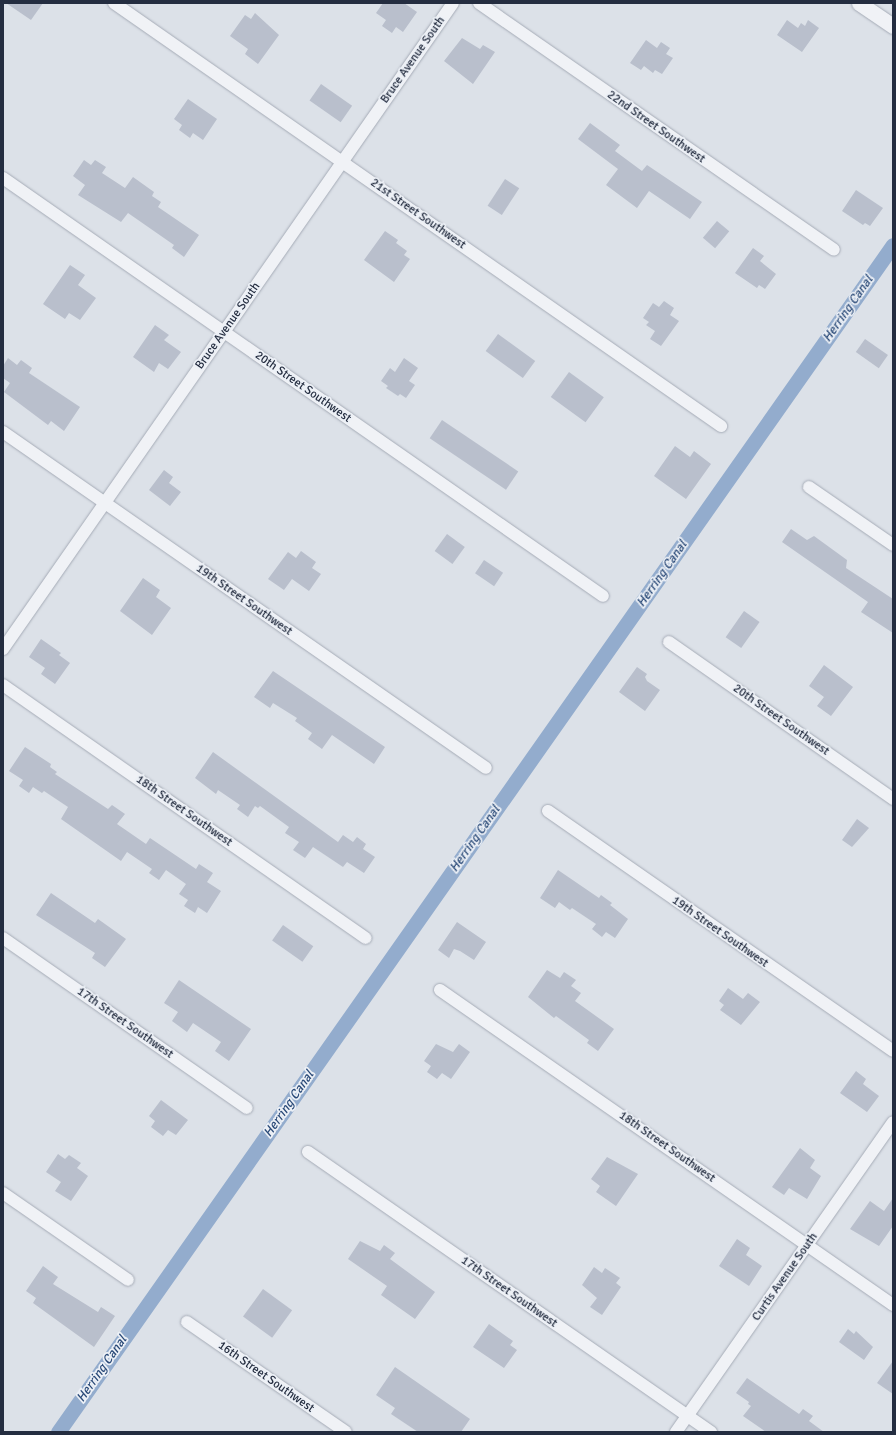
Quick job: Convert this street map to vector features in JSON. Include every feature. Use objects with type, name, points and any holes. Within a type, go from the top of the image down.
[{"type":"street","name":"21st Street Southwest","points":[[114,3],[721,426]]},
{"type":"street","name":"Bruce Avenue South","points":[[3,649],[453,3]]},
{"type":"street","name":"22nd Street Southwest","points":[[479,3],[834,250]]},
{"type":"street","points":[[859,3],[893,26]]},
{"type":"street","name":"20th Street Southwest","points":[[3,178],[603,596]]},
{"type":"street","name":"19th Street Southwest","points":[[3,432],[486,768]]},
{"type":"street","points":[[809,486],[893,545]]},
{"type":"street","name":"20th Street Southwest","points":[[668,642],[893,799]]},
{"type":"street","name":"18th Street Southwest","points":[[3,685],[365,938]]},
{"type":"street","name":"19th Street Southwest","points":[[548,812],[893,1052]]},
{"type":"street","name":"17th Street Southwest","points":[[3,938],[247,1108]]},
{"type":"street","name":"18th Street Southwest","points":[[440,990],[893,1305]]},
{"type":"street","name":"Curtis Avenue South","points":[[676,1432],[893,1122]]},
{"type":"street","name":"17th Street Southwest","points":[[308,1152],[711,1432]]},
{"type":"street","points":[[3,1193],[128,1280]]},
{"type":"street","name":"16th Street Southwest","points":[[187,1322],[346,1432]]},
{"type":"building","points":[[6,3],[43,3],[31,20]]},
{"type":"building","points":[[383,3],[404,3],[417,12],[403,32],[396,27],[392,33],[382,26],[386,20],[376,13]]},
{"type":"building","points":[[255,13],[279,35],[258,64],[245,54],[248,49],[230,36],[245,15],[251,19]]},
{"type":"building","points":[[787,20],[798,28],[801,23],[805,26],[808,20],[819,28],[802,52],[777,35]]},
{"type":"building","points":[[462,38],[480,49],[483,45],[495,52],[473,84],[444,61]]},
{"type":"building","points":[[646,40],[657,48],[661,42],[670,48],[666,54],[673,58],[662,74],[655,70],[653,73],[644,66],[641,70],[630,63]]},
{"type":"building","points":[[321,84],[352,106],[341,122],[310,100]]},
{"type":"building","points":[[188,99],[217,119],[203,140],[193,133],[190,138],[179,130],[182,125],[174,119]]},
{"type":"building","points":[[590,123],[620,145],[615,151],[642,171],[647,165],[702,202],[690,219],[649,191],[637,208],[606,185],[618,169],[578,139]]},
{"type":"building","points":[[84,160],[91,165],[95,160],[106,167],[102,173],[125,188],[133,177],[154,192],[152,196],[161,202],[158,207],[199,235],[184,257],[172,248],[174,245],[128,213],[121,222],[78,195],[85,185],[73,176]]},
{"type":"building","points":[[505,179],[519,188],[502,215],[488,206]]},
{"type":"building","points":[[856,190],[883,208],[870,226],[865,223],[863,225],[842,211]]},
{"type":"building","points":[[717,221],[729,231],[715,248],[703,238]]},
{"type":"building","points":[[385,231],[398,240],[396,243],[407,251],[404,255],[410,259],[394,282],[364,260]]},
{"type":"building","points":[[753,248],[764,256],[760,261],[776,274],[765,289],[759,285],[757,288],[735,273]]},
{"type":"building","points":[[70,265],[85,275],[78,285],[96,298],[80,320],[69,313],[65,319],[43,304]]},
{"type":"building","points":[[664,301],[674,308],[670,315],[679,321],[661,346],[650,339],[655,331],[646,325],[649,322],[643,318],[653,303],[659,307]]},
{"type":"building","points":[[155,325],[169,335],[164,340],[181,352],[168,369],[159,363],[154,372],[133,357]]},
{"type":"building","points":[[498,334],[535,361],[523,378],[486,351]]},
{"type":"building","points":[[865,339],[888,355],[879,368],[856,352]]},
{"type":"building","points":[[8,358],[17,365],[21,360],[32,368],[29,373],[80,407],[64,431],[51,421],[48,425],[4,392],[10,383],[3,378],[3,366]]},
{"type":"building","points":[[404,358],[418,368],[409,381],[415,385],[406,398],[400,394],[398,396],[386,388],[388,386],[381,381],[390,368],[395,372]]},
{"type":"building","points":[[569,372],[604,397],[586,422],[551,397]]},
{"type":"building","points":[[442,420],[518,471],[506,490],[430,438]]},
{"type":"building","points":[[675,446],[690,457],[694,451],[711,464],[686,499],[654,476]]},
{"type":"building","points":[[164,470],[173,477],[169,483],[181,492],[170,506],[149,490]]},
{"type":"building","points":[[791,529],[807,540],[814,536],[847,560],[846,568],[893,599],[893,633],[861,612],[868,602],[782,542]]},
{"type":"building","points":[[447,534],[465,547],[452,564],[435,551]]},
{"type":"building","points":[[301,551],[316,562],[312,568],[321,574],[309,591],[292,579],[284,590],[268,579],[288,552],[296,558]]},
{"type":"building","points":[[484,560],[503,573],[494,586],[475,573]]},
{"type":"building","points":[[143,578],[160,590],[156,597],[171,608],[152,635],[120,611]]},
{"type":"building","points":[[744,611],[760,622],[741,648],[726,637]]},
{"type":"building","points":[[41,639],[61,653],[59,655],[70,663],[55,684],[41,674],[45,668],[29,657]]},
{"type":"building","points":[[824,665],[853,687],[831,716],[817,706],[824,697],[809,686]]},
{"type":"building","points":[[637,667],[647,674],[645,677],[647,681],[660,690],[645,711],[619,692]]},
{"type":"building","points":[[273,671],[385,747],[374,764],[332,735],[322,749],[308,739],[312,733],[295,721],[297,718],[273,703],[270,708],[254,697]]},
{"type":"building","points":[[25,747],[51,764],[50,767],[57,772],[55,774],[108,809],[112,805],[125,814],[117,824],[146,844],[150,838],[196,869],[199,864],[213,873],[207,882],[221,891],[207,913],[198,907],[195,913],[184,906],[188,900],[179,894],[186,884],[166,870],[159,880],[149,873],[152,869],[127,852],[121,861],[61,819],[68,807],[44,791],[42,793],[33,787],[29,793],[19,786],[23,780],[9,771]]},
{"type":"building","points":[[213,752],[338,842],[343,835],[353,842],[357,837],[366,844],[363,849],[375,857],[364,873],[347,862],[343,867],[313,847],[305,858],[293,850],[299,842],[285,833],[289,827],[260,806],[258,808],[255,806],[248,817],[237,809],[240,805],[218,790],[216,794],[195,778]]},
{"type":"building","points":[[857,819],[869,828],[852,847],[842,840]]},
{"type":"building","points":[[558,870],[599,898],[601,895],[612,903],[610,905],[628,919],[615,938],[606,932],[602,937],[592,929],[596,924],[572,908],[570,910],[559,902],[555,908],[540,898]]},
{"type":"building","points":[[51,893],[95,923],[98,919],[126,939],[105,967],[92,958],[95,953],[36,915]]},
{"type":"building","points":[[457,922],[486,942],[474,960],[454,949],[449,958],[438,950]]},
{"type":"building","points":[[283,925],[313,946],[302,962],[272,941]]},
{"type":"building","points":[[547,970],[560,978],[564,972],[576,980],[571,986],[581,993],[575,1001],[614,1029],[598,1051],[587,1043],[589,1040],[556,1016],[554,1018],[528,997]]},
{"type":"building","points":[[179,980],[251,1029],[229,1061],[215,1051],[221,1042],[193,1023],[187,1032],[172,1021],[178,1012],[164,1003]]},
{"type":"building","points":[[728,988],[743,999],[748,993],[760,1002],[741,1025],[720,1010],[724,1005],[719,1001]]},
{"type":"building","points":[[436,1044],[453,1052],[459,1044],[470,1052],[451,1079],[442,1073],[437,1079],[427,1072],[431,1066],[424,1061]]},
{"type":"building","points":[[856,1071],[866,1079],[863,1084],[879,1096],[867,1112],[840,1093]]},
{"type":"building","points":[[161,1100],[188,1120],[176,1135],[168,1130],[163,1136],[151,1127],[155,1121],[149,1116]]},
{"type":"building","points":[[800,1148],[815,1160],[810,1168],[821,1176],[807,1199],[789,1188],[784,1195],[772,1187]]},
{"type":"building","points":[[58,1154],[65,1159],[69,1155],[81,1163],[77,1168],[88,1176],[71,1201],[55,1191],[61,1182],[46,1172]]},
{"type":"building","points":[[607,1157],[638,1174],[616,1206],[596,1192],[600,1186],[591,1179]]},
{"type":"building","points":[[893,1198],[893,1226],[879,1246],[850,1229],[870,1201],[884,1211]]},
{"type":"building","points":[[737,1239],[750,1248],[746,1255],[762,1266],[749,1286],[719,1266]]},
{"type":"building","points":[[360,1241],[380,1251],[384,1245],[395,1253],[390,1259],[435,1292],[415,1319],[381,1295],[387,1286],[348,1259]]},
{"type":"building","points":[[43,1266],[58,1277],[53,1284],[98,1312],[101,1307],[115,1316],[94,1347],[33,1303],[36,1298],[26,1291]]},
{"type":"building","points":[[594,1267],[602,1273],[605,1268],[620,1278],[616,1283],[621,1287],[602,1315],[590,1307],[597,1298],[582,1285]]},
{"type":"building","points":[[263,1289],[292,1310],[272,1338],[243,1317]]},
{"type":"building","points":[[489,1324],[513,1341],[510,1345],[517,1350],[504,1368],[473,1347]]},
{"type":"building","points":[[848,1329],[854,1334],[856,1331],[873,1347],[864,1360],[839,1342]]},
{"type":"building","points":[[893,1361],[893,1394],[877,1383]]},
{"type":"building","points":[[395,1367],[470,1419],[461,1432],[418,1432],[391,1414],[395,1408],[376,1395]]},
{"type":"building","points":[[747,1378],[799,1414],[803,1409],[813,1416],[809,1421],[824,1432],[766,1432],[743,1416],[751,1406],[748,1404],[749,1402],[736,1393]]},
{"type":"waterway","name":"Herring Canal","points":[[58,1432],[893,245]]}]
